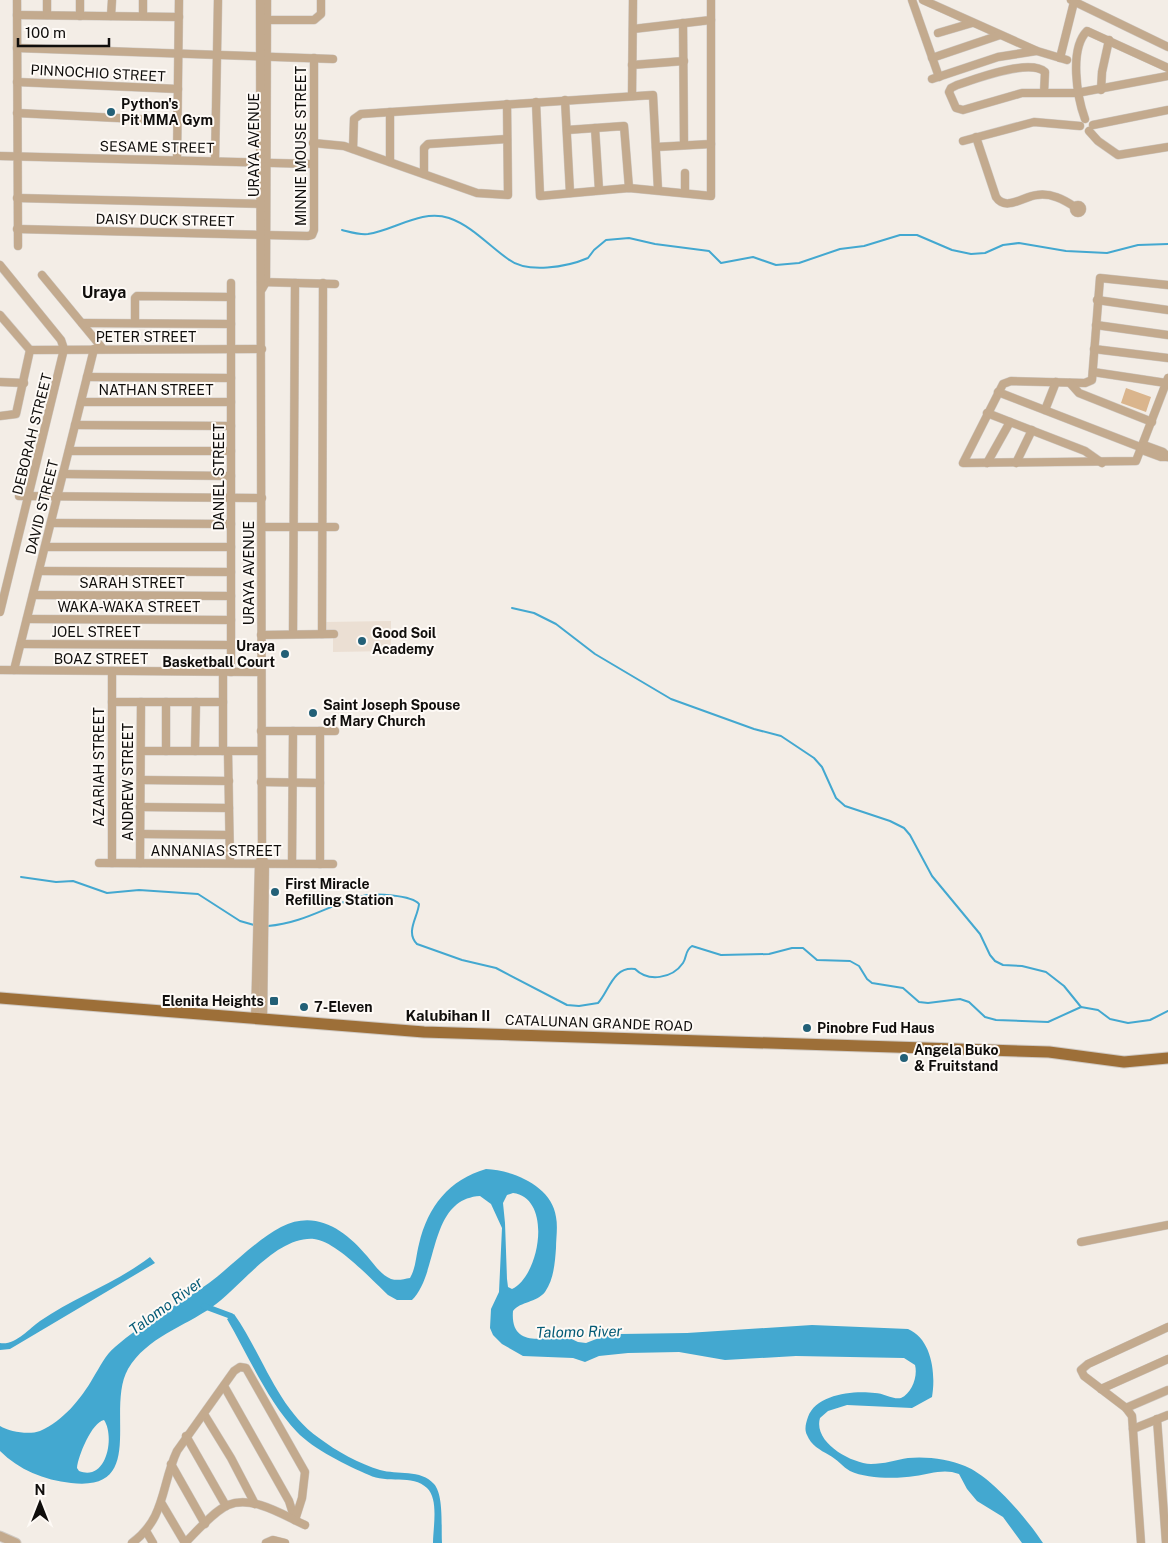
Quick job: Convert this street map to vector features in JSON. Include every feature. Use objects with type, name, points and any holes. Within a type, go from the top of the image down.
[{"type":"main road","name":"CATALUNAN GRANDE ROAD","points":[[0,998],[259,1020],[449,1033],[1049,1052],[1124,1062],[1168,1058]]},
{"type":"street","points":[[17,0],[18,246]]},
{"type":"street","points":[[47,15],[48,0]]},
{"type":"street","points":[[80,0],[80,16]]},
{"type":"street","points":[[111,16],[112,0]]},
{"type":"street","points":[[143,16],[144,0]]},
{"type":"street","points":[[177,160],[179,0]]},
{"type":"street","points":[[216,161],[218,0]]},
{"type":"street","name":"URAYA AVENUE","points":[[259,1020],[262,861],[263,204],[263,20],[260,0]]},
{"type":"street","name":"URAYA AVENUE","points":[[263,20],[267,0]]},
{"type":"street","points":[[263,20],[317,19],[321,14],[321,0]]},
{"type":"street","points":[[632,96],[633,0]]},
{"type":"street","points":[[536,102],[540,196],[629,188],[708,196],[712,194],[711,0]]},
{"type":"street","points":[[912,0],[932,58],[936,78],[1009,54],[1037,51]]},
{"type":"street","points":[[923,0],[940,11],[972,22],[1037,51],[1063,59],[1073,1],[1168,48]]},
{"type":"street","points":[[17,15],[179,17]]},
{"type":"street","points":[[633,29],[710,20]]},
{"type":"street","points":[[938,33],[972,22]]},
{"type":"street","points":[[683,23],[684,145]]},
{"type":"street","points":[[1085,119],[1077,93],[1077,62],[1085,32],[1092,31],[1168,68]]},
{"type":"street","points":[[932,58],[1000,35]]},
{"type":"street","points":[[1101,90],[1102,72],[1109,40]]},
{"type":"street","points":[[17,48],[333,59]]},
{"type":"street","name":"MINNIE MOUSE STREET","points":[[312,235],[314,230],[314,58]]},
{"type":"street","points":[[632,65],[684,61]]},
{"type":"street","points":[[1044,92],[1045,72],[1039,68],[1030,68],[1008,70],[957,85],[951,88],[949,92],[954,106],[961,110],[1022,93],[1077,93],[1168,76]]},
{"type":"street","name":"PINNOCHIO STREET","points":[[17,82],[178,89]]},
{"type":"street","points":[[353,149],[353,123],[355,116],[361,114],[653,94],[658,190]]},
{"type":"street","points":[[565,100],[570,193]]},
{"type":"street","points":[[313,143],[339,144],[477,193],[508,195],[507,104]]},
{"type":"street","points":[[963,141],[1034,122],[1080,126],[1083,130],[1168,110]]},
{"type":"street","points":[[390,112],[390,162]]},
{"type":"street","points":[[17,113],[178,121]]},
{"type":"street","points":[[1080,126],[1085,119]]},
{"type":"street","points":[[1085,119],[1090,119],[1091,128],[1098,141],[1118,155],[1168,147]]},
{"type":"street","points":[[567,130],[624,126],[629,188]]},
{"type":"street","points":[[595,128],[599,190]]},
{"type":"street","points":[[976,137],[1000,202],[1007,204],[1032,196],[1045,195],[1059,198],[1075,207]]},
{"type":"street","points":[[424,174],[424,148],[428,144],[507,139]]},
{"type":"street","points":[[656,147],[711,144]]},
{"type":"street","name":"SESAME STREET","points":[[0,156],[313,164]]},
{"type":"street","points":[[685,173],[685,194]]},
{"type":"street","name":"DAISY DUCK STREET","points":[[17,198],[263,204]]},
{"type":"street","name":"DAISY DUCK STREET","points":[[18,229],[312,235]]},
{"type":"street","points":[[0,265],[61,340],[64,349]]},
{"type":"street","points":[[42,274],[103,349]]},
{"type":"street","points":[[1093,372],[1167,381],[1138,460],[1133,462],[1102,463],[962,462],[1003,384],[1008,382],[1090,382],[1093,372],[1098,281],[1101,277],[1168,285]]},
{"type":"street","name":"DANIEL STREET","points":[[230,863],[229,781],[223,702],[231,645],[231,283]]},
{"type":"street","points":[[293,634],[295,283]]},
{"type":"street","points":[[322,634],[323,283]]},
{"type":"street","points":[[262,284],[335,284]]},
{"type":"street","points":[[134,323],[135,298],[137,296],[231,297]]},
{"type":"street","points":[[1097,300],[1168,310]]},
{"type":"street","points":[[0,315],[30,350],[15,416],[0,416]]},
{"type":"street","points":[[82,323],[231,324]]},
{"type":"street","points":[[1096,325],[1168,335]]},
{"type":"street","name":"DEBORAH STREET","points":[[0,612],[64,349]]},
{"type":"street","name":"DAVID STREET","points":[[14,670],[94,349]]},
{"type":"street","points":[[1094,349],[1168,358]]},
{"type":"street","name":"PETER STREET","points":[[30,350],[262,350]]},
{"type":"street","points":[[87,377],[231,378]]},
{"type":"street","points":[[0,382],[24,383]]},
{"type":"street","points":[[1045,410],[1056,382]]},
{"type":"street","points":[[1070,383],[1079,392],[1152,422]]},
{"type":"street","points":[[998,392],[1142,447]]},
{"type":"street","name":"NATHAN STREET","points":[[81,402],[231,402]]},
{"type":"street","points":[[987,413],[1085,451],[1102,463]]},
{"type":"street","points":[[987,463],[1010,422]]},
{"type":"street","points":[[75,425],[231,426]]},
{"type":"street","points":[[1016,463],[1032,430]]},
{"type":"street","points":[[68,451],[231,451]]},
{"type":"street","points":[[63,474],[231,476]]},
{"type":"street","points":[[19,496],[262,498]]},
{"type":"street","points":[[50,523],[231,524]]},
{"type":"street","points":[[262,527],[335,527]]},
{"type":"street","points":[[45,547],[231,548]]},
{"type":"street","points":[[39,571],[231,572]]},
{"type":"street","name":"SARAH STREET","points":[[33,595],[231,596]]},
{"type":"street","name":"WAKA-WAKA STREET","points":[[27,619],[231,620]]},
{"type":"street","points":[[261,635],[334,634]]},
{"type":"street","name":"JOEL STREET","points":[[21,644],[231,645]]},
{"type":"street","name":"BOAZ STREET","points":[[0,670],[261,672]]},
{"type":"street","name":"AZARIAH STREET","points":[[112,671],[112,863]]},
{"type":"street","points":[[112,702],[223,702]]},
{"type":"street","name":"ANDREW STREET","points":[[140,863],[141,702]]},
{"type":"street","points":[[166,702],[166,751]]},
{"type":"street","points":[[195,751],[196,702]]},
{"type":"street","points":[[320,730],[320,864]]},
{"type":"street","points":[[261,731],[334,730]]},
{"type":"street","points":[[292,864],[293,731]]},
{"type":"street","points":[[141,751],[261,751]]},
{"type":"street","points":[[141,780],[229,781]]},
{"type":"street","points":[[262,782],[320,782]]},
{"type":"street","points":[[140,807],[229,808]]},
{"type":"street","points":[[140,834],[230,835]]},
{"type":"street","name":"ANNANIAS STREET","points":[[99,863],[230,863],[262,861],[292,864],[333,864]]},
{"type":"street","points":[[1081,1242],[1168,1225]]},
{"type":"street","points":[[1141,1543],[1132,1416],[1126,1408],[1084,1376],[1082,1368],[1168,1328]]},
{"type":"street","points":[[1101,1389],[1168,1359]]},
{"type":"street","points":[[132,1543],[146,1531],[162,1504],[171,1464],[186,1436],[237,1368],[245,1367],[297,1456],[305,1476],[302,1498],[294,1520]]},
{"type":"street","points":[[224,1386],[289,1501],[294,1520]]},
{"type":"street","points":[[1126,1408],[1168,1390]]},
{"type":"street","points":[[204,1414],[231,1458],[255,1504]]},
{"type":"street","points":[[1133,1429],[1168,1415]]},
{"type":"street","points":[[1158,1419],[1166,1543]]},
{"type":"street","points":[[186,1436],[226,1506]]},
{"type":"street","points":[[171,1464],[205,1524]]},
{"type":"street","points":[[162,1504],[185,1543],[226,1506],[237,1503],[255,1504],[305,1525]]},
{"type":"street","points":[[146,1531],[153,1543]]},
{"type":"street","points":[[0,1536],[16,1543]]},
{"type":"street","points":[[266,1543],[273,1540],[285,1543]]},
{"type":"shaded area","points":[[1126,388],[1151,397],[1146,412],[1121,403]]},
{"type":"shaded area","name":"Good Soil Academy","points":[[391,621],[391,651],[333,652],[333,632],[325,632],[325,622]]},
{"type":"water","points":[[486,1169],[519,1176],[539,1188],[553,1206],[557,1229],[552,1276],[548,1287],[541,1296],[520,1305],[513,1311],[513,1322],[516,1330],[522,1335],[537,1339],[563,1335],[578,1342],[586,1343],[604,1336],[621,1334],[687,1333],[812,1325],[908,1329],[922,1341],[931,1358],[932,1397],[912,1408],[847,1405],[828,1411],[820,1418],[819,1427],[822,1435],[835,1450],[862,1463],[876,1464],[922,1457],[945,1460],[965,1466],[975,1471],[997,1489],[1028,1522],[1043,1543],[1022,1543],[1003,1517],[977,1501],[967,1489],[959,1474],[942,1471],[900,1478],[865,1476],[850,1471],[811,1442],[806,1430],[808,1417],[812,1409],[827,1399],[837,1395],[857,1392],[878,1393],[898,1398],[905,1396],[913,1384],[916,1369],[915,1365],[904,1358],[796,1356],[725,1360],[679,1352],[628,1353],[599,1356],[585,1362],[573,1358],[523,1356],[502,1344],[493,1335],[490,1328],[491,1309],[499,1292],[502,1228],[491,1204],[480,1196],[463,1200],[451,1210],[443,1223],[421,1288],[412,1300],[397,1300],[388,1295],[343,1253],[323,1241],[314,1239],[300,1240],[273,1254],[212,1307],[145,1349],[128,1369],[122,1386],[120,1445],[117,1462],[109,1475],[95,1482],[61,1482],[42,1477],[24,1469],[0,1451],[0,1426],[25,1433],[40,1431],[48,1427],[64,1415],[77,1401],[111,1350],[137,1330],[209,1283],[253,1246],[281,1227],[306,1220],[318,1221],[329,1225],[349,1238],[387,1277],[396,1280],[410,1278],[415,1266],[423,1230],[434,1206],[451,1188],[473,1174]],"holes":[[[513,1193],[526,1198],[534,1208],[538,1222],[538,1238],[530,1269],[522,1281],[512,1289],[508,1287],[507,1279],[503,1203],[507,1195]],[[104,1420],[109,1436],[106,1456],[96,1470],[89,1473],[79,1471],[77,1468],[78,1463],[86,1440],[99,1422]]]},
{"type":"water","points":[[150,1257],[155,1263],[10,1349],[0,1350],[0,1343],[11,1342],[53,1312],[123,1275]]},
{"type":"water","points":[[234,1314],[281,1396],[304,1426],[348,1457],[380,1470],[416,1474],[429,1479],[434,1484],[441,1504],[442,1543],[433,1543],[434,1506],[431,1493],[427,1488],[414,1481],[376,1478],[341,1462],[321,1451],[297,1432],[286,1420],[267,1392],[227,1319]]},
{"type":"waterway","points":[[342,230],[358,234],[368,234],[418,218],[439,216],[457,221],[516,264],[536,268],[547,268],[579,261],[588,258],[606,240],[629,238],[655,244],[709,251],[721,263],[753,257],[776,265],[799,263],[840,249],[864,246],[900,235],[917,235],[952,250],[971,254],[985,253],[1003,245],[1019,243],[1066,251],[1107,253],[1138,245],[1168,244]]},
{"type":"waterway","points":[[512,608],[534,613],[556,624],[595,654],[671,699],[754,729],[781,736],[814,758],[822,767],[836,798],[845,806],[890,821],[904,828],[910,835],[932,876],[980,934],[995,961],[1003,965],[1022,966],[1046,972],[1064,986],[1081,1007]]},
{"type":"waterway","points":[[21,877],[56,882],[73,881],[107,893],[139,890],[198,894],[240,921],[254,925]]},
{"type":"waterway","points":[[268,926],[294,921],[351,899],[368,895],[384,895],[409,899],[419,904],[412,929],[412,935],[417,944],[462,960],[496,968],[567,1005],[579,1006],[598,1003],[612,980],[621,971],[635,969],[646,976],[653,977],[673,973],[683,963],[688,949],[692,946],[721,955],[769,954],[792,948],[803,948],[817,960],[850,961],[859,966],[867,979],[872,983],[903,988],[919,1002],[928,1003],[960,999],[969,1002],[985,1017],[996,1020],[1048,1022],[1081,1007],[1098,1010],[1110,1019],[1128,1023],[1150,1020],[1168,1011]]},
{"type":"waterway","points":[[204,1306],[231,1316],[234,1322]]},
{"type":"place","name":"Python's Pit MMA Gym","points":[[111,112]]},
{"type":"place","name":"Good Soil Academy","points":[[362,641]]},
{"type":"place","name":"Uraya Basketball Court","points":[[285,654]]},
{"type":"place","name":"Saint Joseph Spouse of Mary Church","points":[[313,713]]},
{"type":"place","name":"First Miracle Refilling Station","points":[[275,892]]},
{"type":"place","name":"Elenita Heights","points":[[274,1001]]},
{"type":"place","name":"7-Eleven","points":[[304,1007]]},
{"type":"place","name":"Pinobre Fud Haus","points":[[807,1028]]},
{"type":"place","name":"Angela Buko & Fruitstand","points":[[904,1058]]},
{"type":"district","name":"Uraya","points":[[104,292]]},
{"type":"district","name":"Kalubihan II","points":[[448,1016]]},
{"type":"water label","name":"Talomo River","points":[[166,1306]]},
{"type":"water label","name":"Talomo River","points":[[579,1332]]}]
